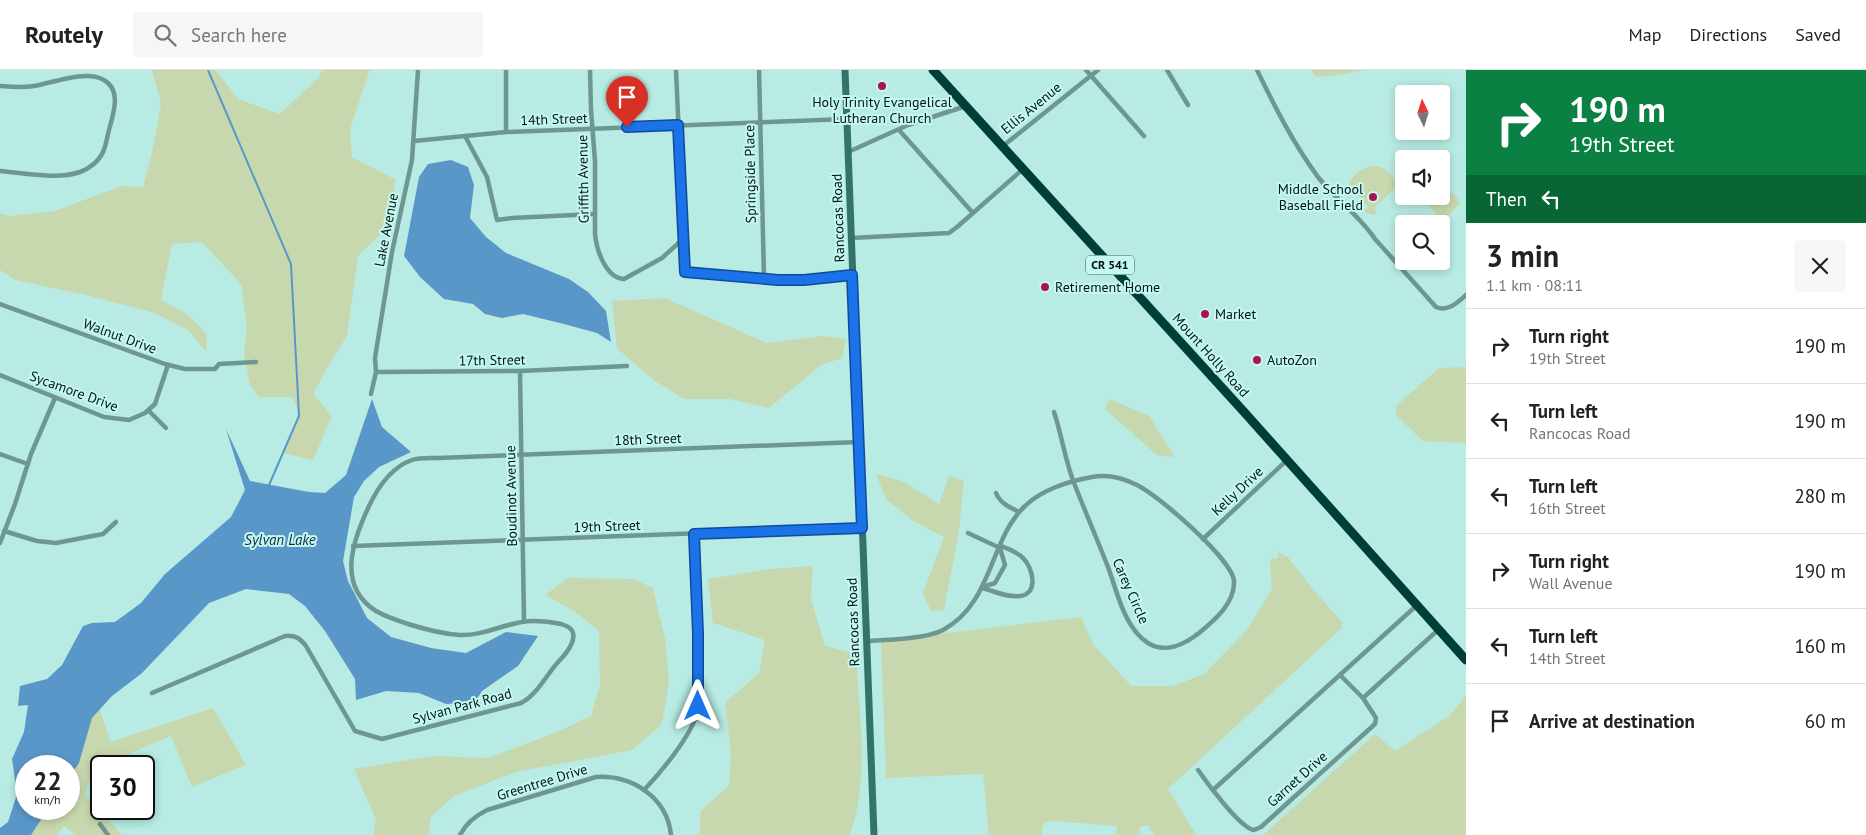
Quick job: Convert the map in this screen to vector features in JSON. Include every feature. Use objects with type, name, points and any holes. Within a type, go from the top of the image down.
[{"type":"highway","name":"Mount Holly Road","points":[[933,70],[1466,660]]},
{"type":"main road","name":"Rancocas Road","points":[[844,70],[874,835]]},
{"type":"street","name":"Lake Avenue","points":[[371,394],[376,372],[375,358],[381,320],[412,160],[418,70]]},
{"type":"street","points":[[506,70],[506,132]]},
{"type":"street","name":"Griffith Avenue","points":[[590,70],[596,166],[595,240],[598,252],[611,272],[619,279],[628,277],[662,258],[683,239]]},
{"type":"street","points":[[676,70],[685,272],[764,277],[778,280],[804,280],[852,275]]},
{"type":"street","name":"Springside Place","points":[[759,70],[764,277]]},
{"type":"street","points":[[1086,70],[1144,136]]},
{"type":"street","name":"Ellis Avenue","points":[[1002,146],[1098,70]]},
{"type":"street","points":[[1167,70],[1188,105]]},
{"type":"street","points":[[1257,70],[1286,129],[1319,178],[1367,228],[1436,307],[1441,309],[1448,308],[1466,295]]},
{"type":"street","points":[[0,86],[21,88],[82,76],[94,77],[102,79],[110,85],[114,92],[116,106],[102,153],[95,163],[82,172],[62,176],[0,171]]},
{"type":"street","points":[[848,152],[930,117],[966,106]]},
{"type":"street","name":"14th Street","points":[[414,141],[506,132],[846,119]]},
{"type":"street","points":[[898,130],[973,213]]},
{"type":"street","points":[[465,136],[487,177],[497,220],[595,214]]},
{"type":"street","points":[[851,238],[944,234],[957,227],[1023,169]]},
{"type":"street","name":"Walnut Drive","points":[[0,304],[168,365],[185,369],[215,369],[219,364],[256,362]]},
{"type":"street","points":[[166,428],[148,411],[157,401],[168,365]]},
{"type":"street","name":"17th Street","points":[[376,372],[520,371],[627,366]]},
{"type":"street","name":"Boudinot Avenue","points":[[520,371],[524,621]]},
{"type":"street","name":"Sycamore Drive","points":[[0,375],[55,398],[111,418],[129,420],[148,411]]},
{"type":"street","points":[[0,543],[28,464],[55,398]]},
{"type":"street","name":"Carey Circle","points":[[1019,512],[1028,502],[1040,495],[1073,482],[1100,476],[1122,479],[1142,488],[1170,510],[1224,560],[1232,572],[1234,588],[1229,602],[1212,622],[1188,641],[1169,647],[1162,648],[1149,644],[1134,629],[1124,611],[1073,482],[1054,412]]},
{"type":"street","name":"18th Street","points":[[439,458],[859,442]]},
{"type":"street","points":[[0,454],[28,464]]},
{"type":"street","name":"Sylvan Park Road","points":[[152,693],[290,635],[297,637],[306,646],[356,731],[382,739],[514,705],[532,695],[567,652],[573,641],[573,635],[564,624],[524,621],[479,633],[460,635],[425,628],[378,613],[367,604],[356,587],[351,562],[353,546],[370,505],[386,479],[412,460],[439,458]]},
{"type":"street","name":"Kelly Drive","points":[[1203,539],[1287,460]]},
{"type":"street","points":[[867,641],[924,636],[942,630],[965,612],[982,588],[1000,547],[1019,512],[1006,505],[998,498],[996,493]]},
{"type":"street","points":[[4,531],[37,541],[56,543],[103,534],[116,522]]},
{"type":"street","name":"19th Street","points":[[353,546],[862,528]]},
{"type":"street","points":[[968,532],[1018,554],[1025,560],[1032,573],[1031,589],[1026,595],[1018,597],[982,588]]},
{"type":"street","points":[[644,790],[654,780],[686,737],[695,722],[698,711],[698,634],[694,534]]},
{"type":"street","points":[[982,588],[995,583],[1005,565],[1000,547]]},
{"type":"street","points":[[1213,790],[1416,606]]},
{"type":"street","points":[[1363,698],[1438,630]]},
{"type":"street","name":"Garnet Drive","points":[[1198,770],[1213,790],[1248,828],[1254,830],[1261,827],[1375,724],[1376,718],[1363,698],[1340,675]]},
{"type":"street","name":"Greentree Drive","points":[[460,835],[466,824],[478,814],[487,810],[596,777],[610,776],[639,786],[655,797],[669,823],[671,835]]},
{"type":"street","points":[[100,824],[108,835]]},
{"type":"green space","points":[[152,70],[216,70],[238,99],[280,114],[319,77],[322,70],[370,70],[350,129],[352,157],[396,180],[388,227],[358,256],[347,336],[313,394],[332,416],[313,460],[283,453],[300,414],[292,397],[259,397],[250,385],[244,353],[247,328],[241,284],[202,242],[172,244],[161,300],[187,314],[207,334],[206,352],[188,330],[155,313],[86,295],[15,280],[0,270],[0,213],[9,216],[55,211],[121,186],[143,187],[152,153],[161,104]]},
{"type":"green space","points":[[1312,70],[1365,70],[1315,77]]},
{"type":"green space","name":"Middle School Baseball Field","points":[[1376,166],[1384,169],[1390,173],[1395,181],[1395,188],[1374,208],[1377,212],[1374,215],[1364,211],[1368,207],[1349,184],[1360,170]]},
{"type":"green space","points":[[1450,193],[1456,196],[1460,204],[1448,215],[1437,215],[1428,205],[1450,205]]},
{"type":"green space","points":[[665,298],[766,343],[823,336],[846,339],[842,358],[821,365],[769,408],[730,399],[684,399],[652,379],[617,348],[612,301]]},
{"type":"green space","points":[[1466,367],[1466,443],[1423,441],[1396,415],[1396,406],[1439,368]]},
{"type":"green space","points":[[1110,399],[1149,416],[1175,457],[1157,455],[1105,409]]},
{"type":"green space","points":[[876,474],[902,481],[939,504],[949,476],[964,480],[959,531],[944,610],[931,611],[923,593],[944,537],[913,521],[886,499]]},
{"type":"green space","points":[[1278,551],[1287,556],[1343,623],[1341,625],[1343,627],[1168,789],[1196,835],[1154,835],[1148,825],[1140,827],[1139,835],[1116,835],[1117,826],[1053,821],[1044,823],[1041,835],[989,835],[983,774],[886,778],[881,641],[1081,617],[1093,644],[1131,686],[1173,686],[1204,674],[1247,630],[1272,589],[1270,559],[1278,558]]},
{"type":"green space","points":[[813,566],[811,599],[825,646],[856,654],[862,745],[860,791],[850,835],[700,835],[700,812],[729,785],[731,754],[725,703],[759,673],[765,640],[713,623],[708,579],[770,569]]},
{"type":"green space","points":[[568,578],[633,579],[653,588],[665,638],[669,682],[662,724],[632,750],[516,772],[454,796],[431,817],[428,835],[373,835],[376,820],[354,769],[433,756],[488,758],[555,733],[591,716],[600,684],[599,631],[574,611],[545,595]]},
{"type":"green space","points":[[1466,696],[1466,835],[1263,835],[1375,734],[1395,751],[1450,715]]},
{"type":"green space","points":[[98,703],[110,742],[213,708],[246,765],[192,787],[171,736],[126,755],[90,755],[90,778],[85,794],[90,800],[90,820],[108,820],[122,835],[76,835],[64,826],[56,835],[24,835],[37,820],[80,820],[80,755],[74,755]]},
{"type":"water","points":[[451,160],[468,167],[474,185],[470,218],[486,237],[506,253],[569,279],[588,292],[606,311],[611,342],[597,333],[523,314],[502,318],[485,314],[473,304],[444,299],[420,277],[404,256],[419,177],[428,164]]},
{"type":"water","name":"Sylvan Lake","points":[[372,399],[382,427],[411,452],[379,467],[364,481],[354,497],[343,561],[348,581],[367,618],[391,637],[431,648],[466,653],[506,632],[538,636],[518,666],[482,691],[475,702],[446,704],[419,693],[386,691],[356,700],[355,679],[325,631],[305,606],[289,594],[246,589],[209,603],[142,673],[112,696],[92,718],[80,760],[80,755],[15,755],[15,780],[12,759],[24,732],[28,705],[18,706],[20,686],[47,679],[62,665],[83,626],[92,623],[115,622],[141,603],[165,574],[231,517],[245,490],[226,429],[250,481],[309,492],[325,493],[346,475]]},
{"type":"water","name":"Sylvan Lake","points":[[15,800],[15,820],[41,820],[31,835],[0,835],[0,828],[8,822]]},
{"type":"waterway","points":[[208,70],[291,264],[299,416],[269,485]]},
{"type":"place","name":"Holy Trinity Evangelical Lutheran Church","points":[[882,86]]},
{"type":"place","name":"Middle School Baseball Field","points":[[1373,197]]},
{"type":"place","name":"Retirement Home","points":[[1045,287]]},
{"type":"place","name":"Market","points":[[1205,314]]},
{"type":"place","name":"AutoZon","points":[[1257,360]]},
{"type":"route","points":[[627,127],[678,125],[685,272],[764,277],[778,280],[804,280],[852,275],[862,528],[694,534],[698,634],[698,706]]}]
